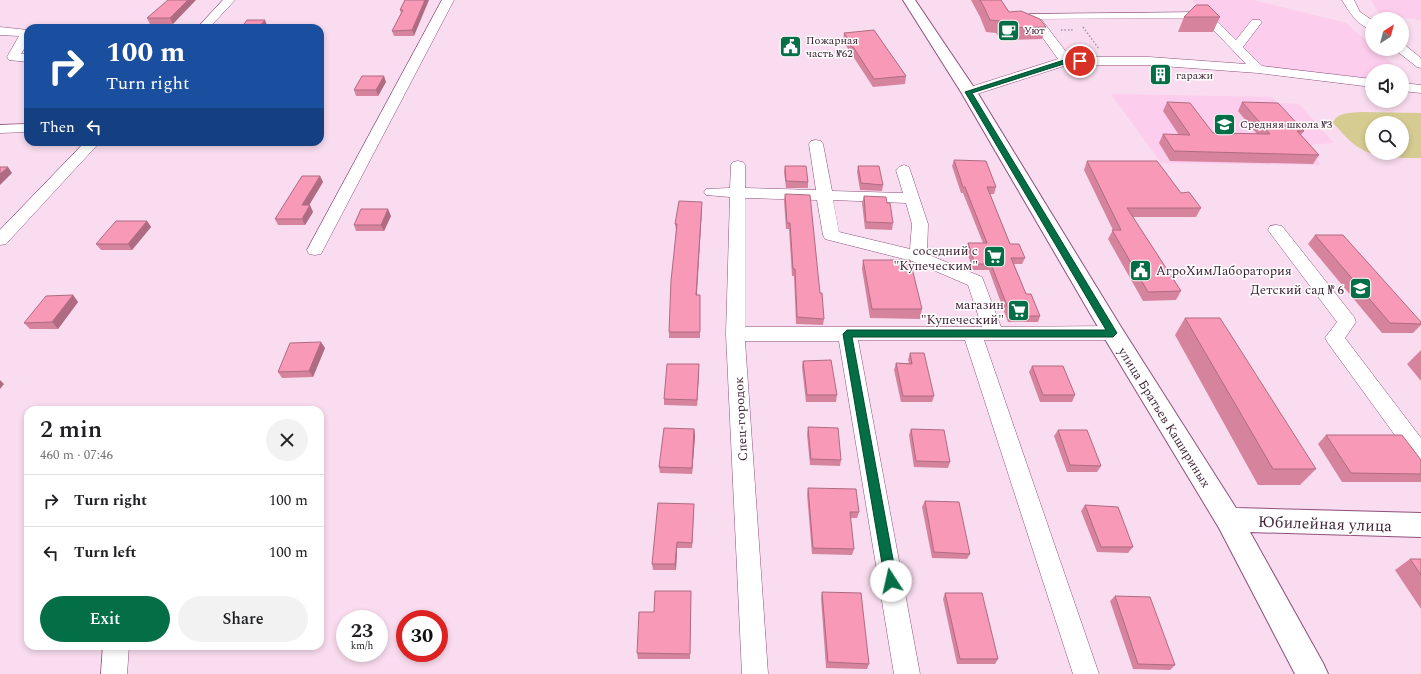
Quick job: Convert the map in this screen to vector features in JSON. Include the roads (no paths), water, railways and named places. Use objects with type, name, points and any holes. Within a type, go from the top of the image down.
[{"type":"main road","name":"улица Братьев Кашириных","points":[[909,0],[968,92],[1113,333],[1229,520],[1312,674]]},
{"type":"main road","name":"Юбилейная улица","points":[[1229,520],[1421,525]]},
{"type":"street","points":[[207,24],[229,0]]},
{"type":"street","points":[[315,250],[448,0]]},
{"type":"street","points":[[1348,0],[1356,14],[1365,21]]},
{"type":"street","points":[[1066,61],[1033,16],[1205,15],[1258,69]]},
{"type":"street","points":[[1237,47],[1256,22]]},
{"type":"street","points":[[0,31],[24,33]]},
{"type":"street","points":[[24,38],[13,57],[24,58]]},
{"type":"street","points":[[1409,55],[1421,64]]},
{"type":"street","points":[[968,92],[1066,61],[1149,61],[1258,69],[1365,82]]},
{"type":"street","points":[[1409,88],[1421,89]]},
{"type":"street","points":[[0,129],[24,128]]},
{"type":"street","points":[[816,144],[831,235],[918,257],[976,281],[983,334],[1086,674]]},
{"type":"street","points":[[0,240],[89,146]]},
{"type":"street","name":"Спец-городок","points":[[738,165],[735,334],[755,674]]},
{"type":"street","points":[[904,170],[920,224],[918,257]]},
{"type":"street","points":[[712,192],[912,198]]},
{"type":"street","points":[[1276,230],[1347,322],[1335,338],[1421,454]]},
{"type":"street","points":[[735,334],[1113,333]]},
{"type":"street","points":[[847,334],[907,674]]},
{"type":"street","points":[[114,674],[116,650]]},
{"type":"place","name":"Уют","points":[[1009,30]]},
{"type":"place","name":"Пожарная часть №62","points":[[790,46]]},
{"type":"place","name":"гаражи","points":[[1160,75]]},
{"type":"place","name":"Средняя школа №3","points":[[1225,124]]},
{"type":"place","name":"соседний с \"Купеческим\"","points":[[994,257]]},
{"type":"place","name":"АгроХимЛаборатория","points":[[1141,270]]},
{"type":"place","name":"Детский сад № 6","points":[[1360,289]]},
{"type":"place","name":"магазин \"Купеческий\"","points":[[1019,311]]}]
